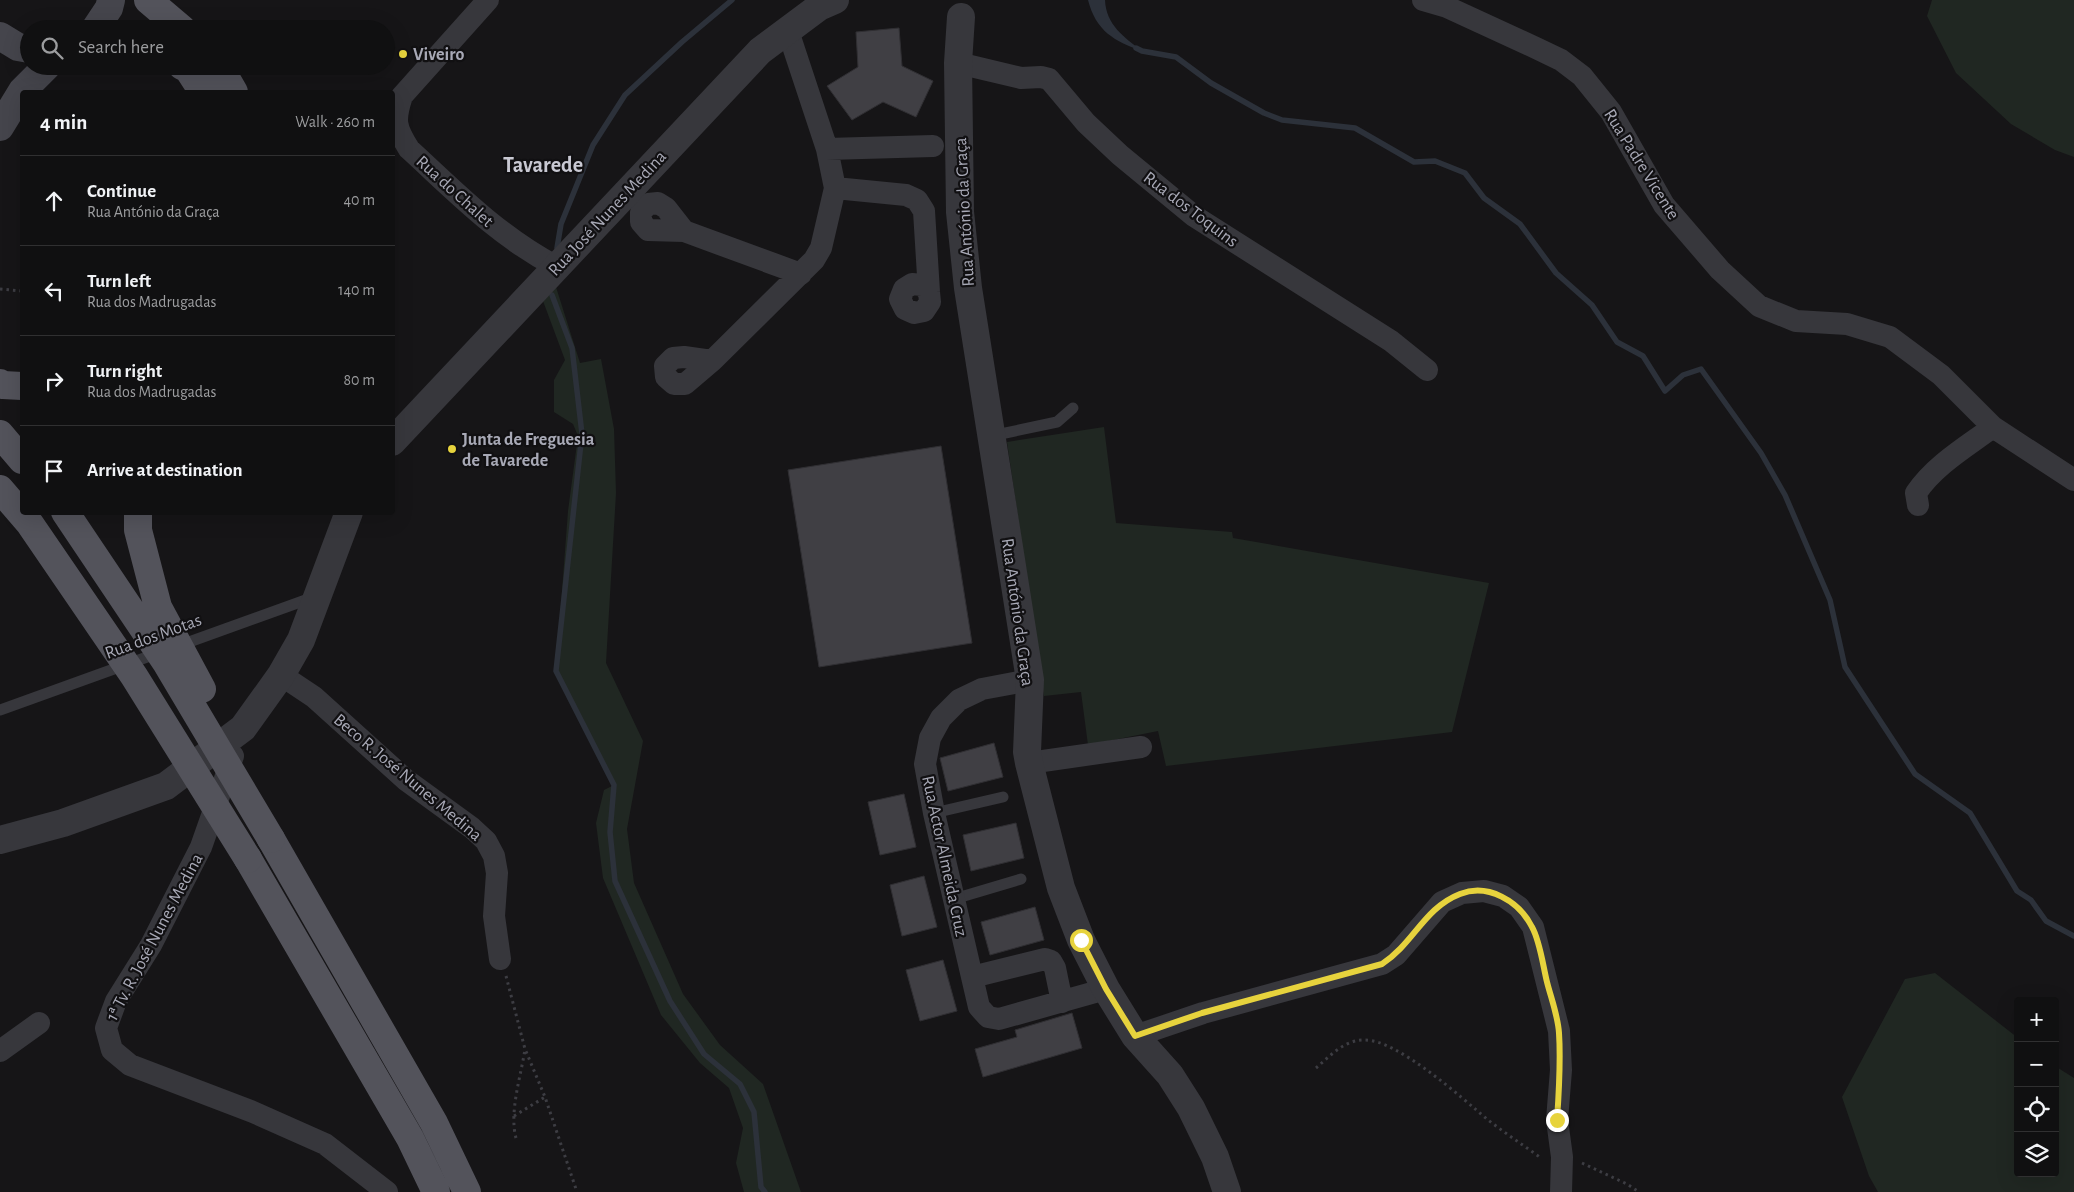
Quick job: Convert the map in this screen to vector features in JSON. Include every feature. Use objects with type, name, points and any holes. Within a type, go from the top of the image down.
[{"type":"main road","points":[[101,20],[112,0]]},
{"type":"main road","points":[[148,0],[171,20]]},
{"type":"main road","points":[[0,36],[20,47]]},
{"type":"main road","points":[[23,90],[38,75]]},
{"type":"main road","points":[[192,75],[202,90]]},
{"type":"main road","points":[[224,75],[233,90]]},
{"type":"main road","points":[[0,127],[20,94]]},
{"type":"main road","points":[[0,384],[20,386]]},
{"type":"main road","points":[[0,434],[20,458]]},
{"type":"main road","points":[[0,489],[20,512]]},
{"type":"main road","points":[[22,515],[134,676],[248,859],[410,1138],[436,1192]]},
{"type":"main road","points":[[67,515],[167,664],[271,838],[434,1123],[467,1192]]},
{"type":"main road","points":[[138,515],[138,530],[158,606],[226,734],[247,799]]},
{"type":"street","name":"Rua do Chalet","points":[[488,0],[402,96],[396,115],[399,134],[409,149],[499,231],[528,252],[557,267]]},
{"type":"street","name":"Rua José Nunes Medina","points":[[395,439],[760,51],[820,7],[835,0]]},
{"type":"street","name":"Rua Padre Vicente","points":[[1423,0],[1447,6],[1536,48],[1561,60],[1582,76],[1611,112],[1664,205],[1720,270],[1759,306],[1796,321],[1847,324],[1890,337],[1941,375],[1993,427],[2074,480]]},
{"type":"street","name":"Rua António da Graça","points":[[961,6],[958,63],[960,212],[968,288],[1030,680],[1027,752],[1029,762],[1062,888],[1081,940],[1106,989],[1135,1036],[1170,1075],[1190,1108],[1215,1157],[1227,1192]]},
{"type":"street","points":[[712,360],[814,260],[821,248],[835,188],[827,149],[788,31]]},
{"type":"street","name":"Rua dos Toquins","points":[[958,63],[1021,78],[1049,79],[1086,123],[1120,155],[1194,216],[1391,340],[1428,370]]},
{"type":"street","points":[[827,149],[933,146]]},
{"type":"street","points":[[835,188],[906,195],[917,200],[924,212],[929,292]]},
{"type":"street","points":[[684,231],[801,274]]},
{"type":"street","points":[[1918,505],[1916,493],[1925,479],[1993,427]]},
{"type":"street","points":[[0,840],[63,823],[166,786],[243,728],[281,675],[301,640],[348,515]]},
{"type":"street","name":"Beco R. José Nunes Medina","points":[[281,675],[314,697],[406,780],[472,828],[486,841],[494,856],[497,873],[494,916],[500,959]]},
{"type":"street","name":"Rua Actor Almeida Cruz","points":[[1030,680],[982,689],[959,700],[941,718],[930,738],[925,764],[934,814],[978,1007],[988,1018],[999,1019],[1106,989]]},
{"type":"street","name":"1ª Tv. R. José Nunes Medina","points":[[243,728],[201,847],[151,944],[116,1001],[106,1028],[112,1050],[130,1065],[253,1112],[325,1144],[387,1192]]},
{"type":"street","points":[[1029,762],[1141,747]]},
{"type":"street","points":[[1135,1036],[1202,1013],[1382,964],[1396,955],[1442,902],[1462,893],[1484,891],[1503,896],[1519,907],[1533,928],[1559,1030],[1561,1070],[1557,1120],[1561,1174]]},
{"type":"street","points":[[972,977],[1045,959],[1051,961],[1055,968],[1062,1002]]},
{"type":"street","points":[[0,1051],[39,1023]]},
{"type":"lane","points":[[991,436],[1057,422],[1073,408]]},
{"type":"lane","name":"Rua dos Motas","points":[[0,710],[318,596]]},
{"type":"lane","points":[[934,814],[1002,797]]},
{"type":"lane","points":[[954,899],[1021,879]]},
{"type":"path","points":[[0,289],[20,291]]},
{"type":"path","points":[[500,959],[513,999],[525,1049],[545,1097],[577,1192]]},
{"type":"path","points":[[1316,1068],[1344,1045],[1364,1040],[1385,1044],[1400,1052],[1470,1103],[1488,1119],[1561,1174],[1627,1184],[1639,1192]]},
{"type":"path","points":[[516,1138],[513,1127],[514,1116],[525,1049]]},
{"type":"path","points":[[514,1116],[545,1097]]},
{"type":"shaded area","points":[[1088,0],[1105,0],[1109,17],[1117,30],[1142,51],[1115,39],[1101,27],[1091,11]]},
{"type":"shaded area","points":[[1932,0],[2074,0],[2074,157],[2055,150],[2011,124],[1956,73],[1927,16]]},
{"type":"shaded area","points":[[556,287],[580,363],[601,359],[614,429],[616,493],[606,663],[643,741],[627,829],[634,883],[683,994],[720,1045],[763,1084],[801,1192],[744,1192],[736,1163],[743,1128],[729,1088],[700,1063],[661,1015],[603,878],[596,823],[604,790],[614,785],[556,671],[568,511],[578,436],[573,424],[554,412],[554,380],[565,360],[543,301]]},
{"type":"shaded area","points":[[1104,427],[1116,523],[1232,532],[1233,538],[1489,583],[1452,732],[1166,766],[1158,731],[1088,745],[1081,692],[1044,696],[1007,442]]},
{"type":"shaded area","points":[[1935,973],[2014,1035],[2014,1177],[2059,1177],[2059,1069],[2074,1078],[2074,1192],[1878,1192],[1869,1176],[1842,1097],[1905,979]]},
{"type":"building","points":[[899,28],[902,66],[933,81],[916,117],[883,102],[852,120],[827,86],[858,67],[856,32]]},
{"type":"building","points":[[941,446],[972,643],[819,667],[788,470]]},
{"type":"building","points":[[994,743],[1003,777],[948,791],[940,758]]},
{"type":"building","points":[[904,794],[916,847],[880,855],[868,802]]},
{"type":"building","points":[[1016,823],[1024,858],[971,871],[963,835]]},
{"type":"building","points":[[924,876],[937,927],[902,936],[890,885]]},
{"type":"building","points":[[1035,907],[1044,940],[990,955],[981,922]]},
{"type":"building","points":[[943,960],[957,1011],[920,1021],[906,970]]},
{"type":"building","points":[[1072,1013],[1082,1048],[983,1077],[975,1049],[1017,1037],[1015,1030]]},
{"type":"waterway","points":[[557,248],[561,224],[593,145],[625,95],[682,42],[732,0]]},
{"type":"waterway","points":[[1136,48],[1142,51],[1176,57],[1211,83],[1264,113],[1282,120],[1355,128],[1414,162],[1435,161],[1465,173],[1484,198],[1520,224],[1556,273],[1592,305],[1617,342],[1643,356],[1665,391],[1683,375],[1701,369],[1761,453],[1785,495],[1830,600],[1845,667],[1915,774],[1970,813],[2017,891],[2031,900],[2046,921],[2074,936]]},
{"type":"waterway","points":[[552,295],[572,348],[582,434],[556,671],[614,785],[610,832],[615,881],[670,1001],[704,1054],[740,1084],[754,1112],[761,1187],[765,1192]]},
{"type":"place","name":"Viveiro","points":[[403,54]]},
{"type":"place","name":"Junta de Freguesia de Tavarede","points":[[452,449]]},
{"type":"district","name":"Tavarede","points":[[543,164]]},
{"type":"route","points":[[1081,940],[1106,989],[1135,1036],[1202,1013],[1382,964],[1396,955],[1442,902],[1462,893],[1484,891],[1503,896],[1519,907],[1533,928],[1559,1030],[1561,1070],[1557,1120]]}]
